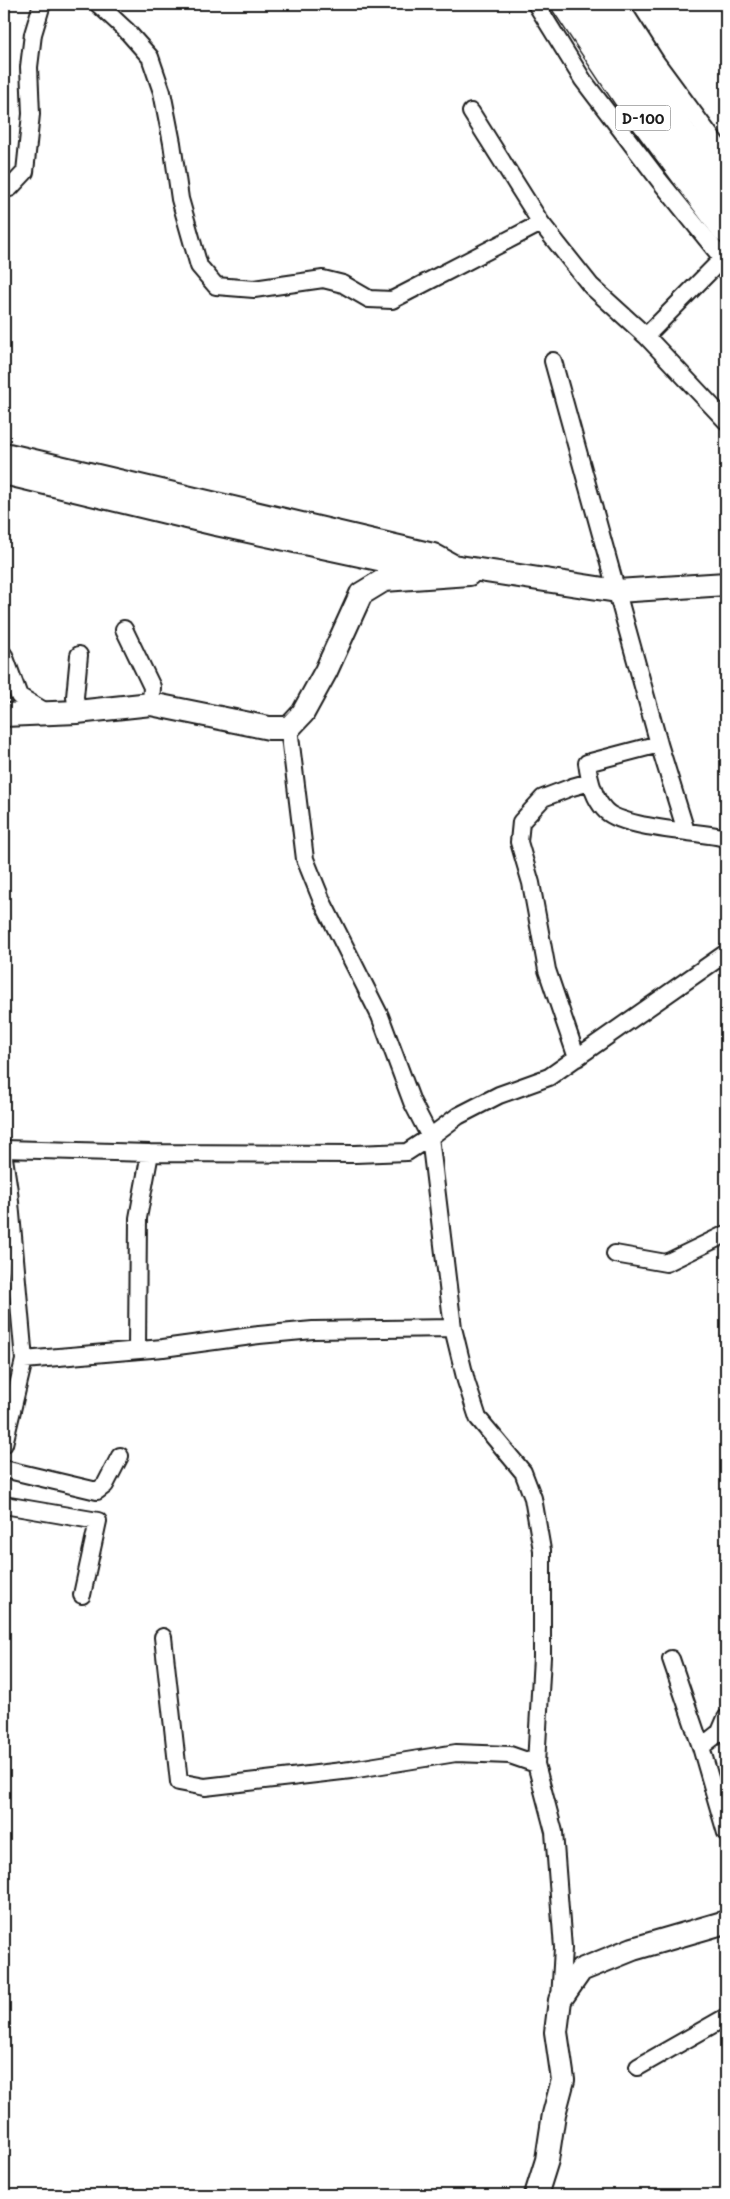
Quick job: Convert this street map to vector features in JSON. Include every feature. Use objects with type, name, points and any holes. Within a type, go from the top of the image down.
[{"type":"highway","name":"D-100","points":[[566,4],[627,96],[726,229]]},
{"type":"highway","name":"D-100","points":[[595,4],[683,135],[726,189]]},
{"type":"main road","points":[[4,454],[433,554],[453,566]]},
{"type":"main road","points":[[4,473],[216,524],[430,570],[453,566],[616,591],[726,584]]},
{"type":"main road","points":[[4,715],[77,712],[151,704],[270,728],[289,728],[303,713],[326,671],[361,594],[384,580],[493,573]]},
{"type":"main road","points":[[536,2195],[547,2160],[554,2114],[563,2080],[556,2032],[560,2000],[581,1970],[633,1949],[726,1922]]},
{"type":"street","points":[[4,189],[10,188],[25,172],[30,114],[29,67],[33,34],[42,4]]},
{"type":"street","points":[[98,4],[126,30],[150,57],[162,92],[180,199],[200,266],[216,286],[254,289],[323,280],[343,284],[369,299],[392,300],[541,223]]},
{"type":"street","points":[[536,4],[583,80],[724,261],[646,336]]},
{"type":"street","points":[[619,4],[656,62],[726,157]]},
{"type":"street","points":[[470,112],[541,223],[591,286],[646,336],[726,421]]},
{"type":"street","points":[[553,361],[659,744],[686,832]]},
{"type":"street","points":[[124,629],[152,687],[151,704]]},
{"type":"street","points":[[4,655],[18,696],[41,709],[42,714]]},
{"type":"street","points":[[77,712],[75,697],[79,655]]},
{"type":"street","points":[[289,728],[305,859],[322,901],[380,1016],[412,1102],[430,1137],[454,1328],[466,1381],[478,1418],[522,1472],[534,1498],[542,1550],[542,1657],[536,1764],[554,1832],[563,1948],[560,2000]]},
{"type":"street","points":[[659,744],[587,763],[590,782],[604,810],[627,822],[686,832],[707,833],[726,838]]},
{"type":"street","points":[[577,1058],[547,970],[531,883],[519,842],[521,822],[543,798],[590,782]]},
{"type":"street","points":[[4,1149],[150,1153],[355,1154],[407,1152],[458,1116],[499,1095],[549,1076],[726,953]]},
{"type":"street","points":[[137,1350],[138,1218],[150,1153]]},
{"type":"street","points":[[4,1158],[10,1191],[24,1360],[4,1444]]},
{"type":"street","points":[[615,1254],[666,1263],[726,1234]]},
{"type":"street","points":[[24,1360],[137,1350],[259,1334],[313,1330],[454,1328]]},
{"type":"street","points":[[4,1469],[97,1491],[105,1485],[120,1456]]},
{"type":"street","points":[[4,1505],[98,1521],[82,1595]]},
{"type":"street","points":[[163,1637],[179,1782],[205,1787],[351,1770],[456,1753],[510,1756],[536,1764]]},
{"type":"street","points":[[671,1659],[726,1833]]},
{"type":"street","points":[[700,1747],[720,1732],[726,1718]]},
{"type":"street","points":[[638,2067],[726,2017]]}]
